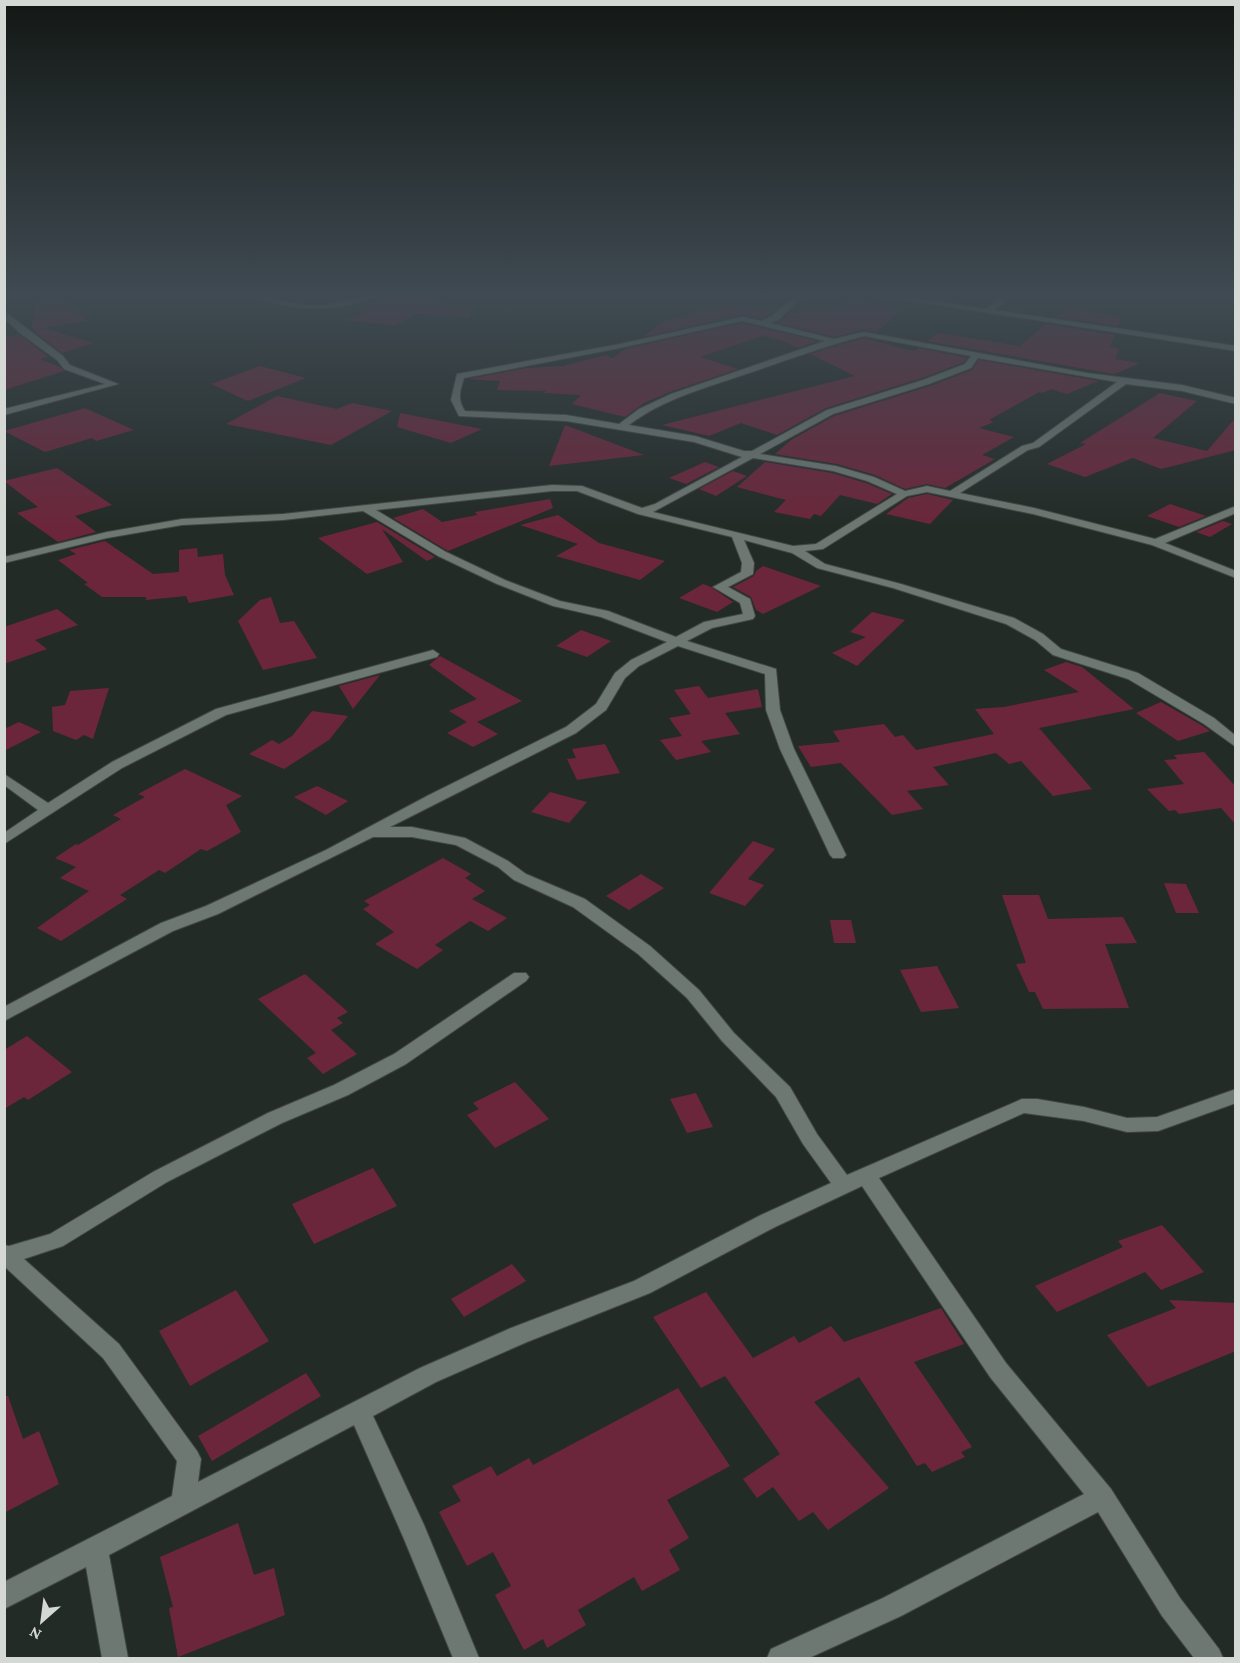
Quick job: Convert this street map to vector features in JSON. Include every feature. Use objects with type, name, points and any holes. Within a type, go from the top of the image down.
[{"type":"street","points":[[4,412],[114,384],[77,372]]},
{"type":"street","points":[[481,372],[460,376],[455,390],[455,403],[462,414],[566,418],[695,439],[743,454],[796,461],[847,472],[904,494]]},
{"type":"street","points":[[621,427],[642,411],[674,396],[745,372]]},
{"type":"street","points":[[642,512],[659,506],[830,412],[953,372]]},
{"type":"street","points":[[1071,372],[1182,388],[1236,401]]},
{"type":"street","points":[[953,493],[1025,448],[1036,446],[1043,438],[1099,401],[1124,381]]},
{"type":"street","points":[[4,560],[107,535],[182,522],[283,517],[552,488],[578,488],[642,512],[799,549],[819,547],[904,494],[927,489],[1034,511],[1156,543],[1236,575]]},
{"type":"street","points":[[365,508],[442,554],[501,582],[557,604],[604,614],[676,641],[771,672],[772,710],[787,748],[838,855]]},
{"type":"street","points":[[1156,543],[1236,509]]},
{"type":"street","points":[[4,1016],[33,997],[168,927],[212,910],[571,730],[601,707],[620,676],[635,663],[708,625],[749,616],[746,601],[719,587],[747,574],[747,563],[736,535]]},
{"type":"street","points":[[785,547],[821,566],[897,586],[1010,621],[1039,637],[1057,652],[1133,676],[1209,721],[1236,743]]},
{"type":"street","points":[[4,840],[49,811],[73,792],[117,765],[221,712],[433,654]]},
{"type":"street","points":[[4,778],[49,811]]},
{"type":"street","points":[[403,814],[412,832]]},
{"type":"street","points":[[370,832],[412,832],[460,841],[503,864],[520,877],[579,903],[658,960],[693,994],[728,1036],[783,1092],[810,1139],[844,1186]]},
{"type":"street","points":[[6,1254],[56,1240],[160,1177],[275,1118],[341,1090],[400,1059],[520,977]]},
{"type":"street","points":[[4,1596],[438,1371],[519,1335],[642,1287],[768,1221],[1022,1106],[1037,1106],[1084,1114],[1127,1125],[1158,1124],[1236,1096]]},
{"type":"street","points":[[866,1175],[998,1370],[1101,1497],[1171,1607],[1210,1659]]},
{"type":"street","points":[[6,1254],[111,1351],[189,1459],[183,1502]]},
{"type":"street","points":[[358,1411],[415,1534],[466,1659]]},
{"type":"street","points":[[780,1659],[892,1607],[1101,1497]]},
{"type":"street","points":[[95,1548],[115,1659]]},
{"type":"building","points":[[4,372],[62,372],[4,390]]},
{"type":"building","points":[[245,372],[281,372],[306,378],[248,401],[211,384]]},
{"type":"building","points":[[508,372],[730,372],[644,403],[625,417],[572,404],[581,395],[544,393],[546,391],[497,390],[500,381],[468,379]]},
{"type":"building","points":[[846,372],[939,372],[826,408],[777,435],[741,423],[709,436],[662,425],[855,376]]},
{"type":"building","points":[[968,372],[1045,372],[1098,381],[1067,394],[1051,389],[1043,393],[1039,392],[989,420],[994,422],[979,428],[1014,437],[982,455],[995,459],[945,488],[927,484],[905,489],[875,475],[837,464],[775,454],[791,440],[834,416]]},
{"type":"building","points":[[1100,372],[1120,372],[1114,374]]},
{"type":"building","points":[[1160,393],[1197,401],[1153,438],[1207,451],[1236,417],[1236,450],[1161,469],[1133,458],[1085,477],[1047,464],[1086,444],[1080,443]]},
{"type":"building","points":[[277,396],[337,409],[352,403],[392,411],[331,445],[226,424]]},
{"type":"building","points":[[85,408],[134,430],[96,441],[92,438],[45,452],[4,431]]},
{"type":"building","points":[[400,413],[482,429],[451,443],[397,427]]},
{"type":"building","points":[[565,425],[644,455],[549,466]]},
{"type":"building","points":[[705,462],[719,467],[686,484],[669,478]]},
{"type":"building","points":[[765,462],[832,473],[892,494],[877,504],[840,495],[821,516],[814,514],[810,519],[774,512],[786,500],[737,487]]},
{"type":"building","points":[[57,468],[112,505],[75,516],[96,532],[58,542],[17,513],[38,507],[4,481]]},
{"type":"building","points":[[733,471],[747,476],[716,496],[699,489]]},
{"type":"building","points":[[927,494],[953,500],[930,524],[886,514],[908,498]]},
{"type":"building","points":[[550,499],[553,508],[448,551],[393,518],[423,509],[442,522],[477,515],[475,512]]},
{"type":"building","points":[[1170,504],[1206,516],[1179,527],[1147,516]]},
{"type":"building","points":[[558,515],[599,543],[665,561],[640,580],[556,556],[578,544],[520,525]]},
{"type":"building","points":[[1223,521],[1232,524],[1210,537],[1196,532]]},
{"type":"building","points":[[377,522],[435,557],[427,561],[382,529],[403,562],[367,574],[318,538]]},
{"type":"building","points":[[105,541],[153,574],[179,572],[179,550],[197,548],[198,557],[223,554],[225,575],[234,595],[189,603],[186,596],[146,600],[146,597],[102,597],[58,560],[76,554],[69,550]]},
{"type":"building","points":[[763,566],[821,586],[763,614],[756,610],[751,597],[733,587],[754,576],[756,571]]},
{"type":"building","points":[[703,584],[733,602],[717,612],[679,598]]},
{"type":"building","points":[[271,597],[280,623],[294,621],[317,658],[263,670],[238,621],[260,600]]},
{"type":"building","points":[[57,609],[78,625],[35,640],[47,649],[4,664],[4,627]]},
{"type":"building","points":[[872,612],[905,620],[857,666],[832,653],[866,637],[850,632]]},
{"type":"building","points":[[581,630],[611,641],[587,657],[556,646]]},
{"type":"building","points":[[440,656],[522,701],[477,722],[498,734],[473,747],[447,733],[467,722],[449,711],[477,699],[429,665]]},
{"type":"building","points":[[1066,662],[1082,667],[1134,709],[1039,728],[1092,789],[1053,796],[1021,761],[1009,764],[996,753],[933,767],[949,785],[907,791],[923,809],[892,815],[841,763],[811,767],[798,746],[840,742],[833,731],[884,724],[895,737],[903,735],[916,750],[994,734],[975,709],[1004,707],[1079,692],[1044,670]]},
{"type":"building","points":[[380,675],[353,709],[339,686]]},
{"type":"building","points":[[699,686],[708,698],[758,689],[762,707],[725,713],[740,734],[701,741],[711,752],[676,760],[660,740],[682,736],[669,718],[691,714],[674,690]]},
{"type":"building","points":[[109,688],[93,739],[84,735],[76,740],[53,731],[52,707],[65,705],[70,691]]},
{"type":"building","points":[[1161,702],[1210,731],[1178,741],[1136,713]]},
{"type":"building","points":[[312,711],[348,716],[329,740],[284,769],[249,754],[272,740],[279,744],[292,736]]},
{"type":"building","points":[[19,722],[41,732],[4,751],[4,729]]},
{"type":"building","points":[[605,744],[620,773],[577,780],[567,759],[576,758],[572,749]]},
{"type":"building","points":[[1204,752],[1236,787],[1236,825],[1221,808],[1179,814],[1175,810],[1169,811],[1147,789],[1184,784],[1164,760],[1177,759],[1174,755]]},
{"type":"building","points":[[185,769],[242,796],[226,805],[241,832],[207,851],[201,849],[165,873],[159,870],[120,895],[127,899],[61,941],[37,928],[89,891],[60,878],[76,867],[55,858],[121,819],[113,815],[145,797],[138,794]]},
{"type":"building","points":[[317,786],[348,801],[326,815],[294,797]]},
{"type":"building","points":[[550,792],[587,802],[569,823],[531,812]]},
{"type":"building","points":[[753,841],[775,849],[748,879],[764,885],[745,906],[709,893]]},
{"type":"building","points":[[443,858],[471,874],[465,878],[485,891],[472,899],[507,918],[488,931],[470,921],[435,945],[443,950],[417,969],[375,944],[394,932],[363,909],[370,905],[364,901]]},
{"type":"building","points":[[641,874],[664,888],[629,910],[606,896]]},
{"type":"building","points":[[1164,883],[1186,884],[1199,913],[1176,913]]},
{"type":"building","points":[[1002,895],[1039,895],[1048,919],[1123,917],[1137,943],[1105,944],[1129,1008],[1043,1009],[1035,992],[1029,992],[1016,964],[1026,963]]},
{"type":"building","points":[[830,920],[851,920],[856,943],[834,943]]},
{"type":"building","points":[[937,966],[959,1008],[921,1012],[900,970]]},
{"type":"building","points":[[305,974],[348,1012],[337,1018],[343,1023],[331,1030],[357,1054],[323,1074],[307,1058],[316,1053],[258,999]]},
{"type":"building","points":[[27,1036],[72,1072],[28,1100],[24,1097],[4,1109],[4,1050]]},
{"type":"building","points":[[515,1082],[549,1119],[495,1148],[467,1115],[479,1109],[473,1103]]},
{"type":"building","points":[[696,1093],[713,1127],[687,1133],[670,1099]]},
{"type":"building","points":[[373,1168],[397,1206],[314,1244],[292,1204]]},
{"type":"building","points":[[1162,1225],[1204,1272],[1161,1290],[1145,1272],[1057,1312],[1035,1286],[1123,1247],[1118,1241]]},
{"type":"building","points":[[512,1264],[526,1281],[464,1317],[451,1299]]},
{"type":"building","points":[[236,1290],[269,1341],[190,1386],[159,1331]]},
{"type":"building","points":[[706,1292],[753,1358],[794,1336],[799,1343],[831,1326],[844,1342],[941,1308],[964,1344],[914,1362],[972,1447],[961,1452],[965,1457],[932,1472],[925,1463],[917,1466],[859,1377],[814,1402],[889,1488],[828,1530],[813,1512],[799,1521],[773,1487],[757,1498],[743,1479],[780,1454],[725,1376],[701,1388],[653,1317]]},
{"type":"building","points":[[1169,1300],[1236,1303],[1236,1351],[1148,1387],[1107,1335],[1176,1308]]},
{"type":"building","points":[[306,1373],[321,1396],[212,1461],[198,1436]]},
{"type":"building","points":[[678,1388],[730,1466],[667,1500],[689,1538],[669,1550],[680,1570],[642,1591],[634,1577],[578,1610],[586,1625],[547,1648],[543,1639],[524,1650],[495,1595],[511,1586],[493,1552],[467,1566],[439,1512],[461,1501],[452,1486],[491,1466],[497,1476],[529,1458],[533,1465]]},
{"type":"building","points":[[4,1396],[8,1396],[23,1439],[39,1431],[59,1484],[4,1513]]},
{"type":"building","points":[[238,1523],[254,1575],[274,1568],[285,1615],[178,1657],[169,1608],[173,1607],[160,1557]]}]
